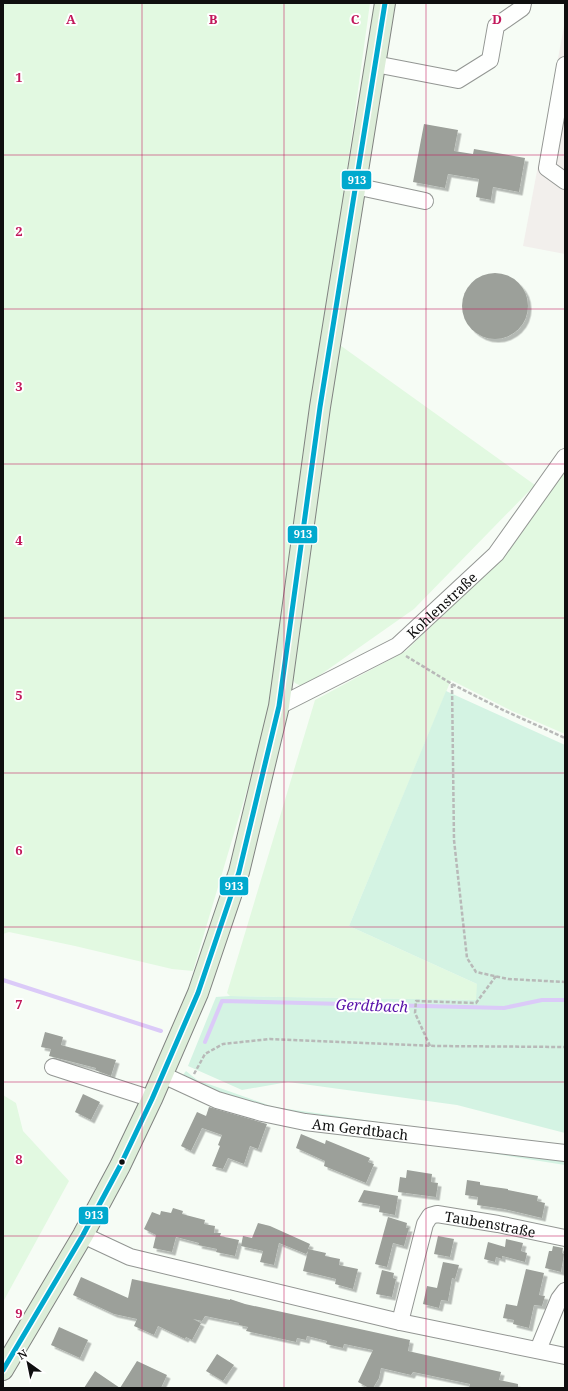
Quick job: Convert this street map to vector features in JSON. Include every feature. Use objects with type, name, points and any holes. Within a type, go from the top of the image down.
[{"type":"main road","points":[[3,1370],[83,1235],[120,1166],[152,1099],[198,993],[239,872],[279,706],[320,407],[385,3]]},
{"type":"street","points":[[375,64],[458,80],[490,60],[496,26],[522,8],[522,3]]},
{"type":"street","points":[[565,65],[547,168],[565,182]]},
{"type":"street","points":[[355,186],[425,201]]},
{"type":"street","name":"Kohlenstraße","points":[[279,706],[397,646],[496,554],[565,457]]},
{"type":"street","points":[[54,1067],[152,1099]]},
{"type":"street","name":"Am Gerdtbach","points":[[163,1075],[218,1100],[262,1113],[305,1122],[565,1153]]},
{"type":"street","name":"Taubenstraße","points":[[400,1322],[425,1224],[430,1216],[437,1214],[483,1221],[565,1238]]},
{"type":"street","points":[[83,1235],[130,1257],[400,1322],[565,1356]]},
{"type":"street","points":[[538,1350],[559,1299],[565,1291]]},
{"type":"path","points":[[397,646],[406,657],[452,684],[565,738]]},
{"type":"path","points":[[452,684],[454,840],[467,958],[476,972],[508,979],[565,982]]},
{"type":"path","points":[[430,1046],[415,1013],[416,1001],[476,1003],[496,976]]},
{"type":"path","points":[[188,1086],[205,1054],[223,1044],[270,1039],[430,1046],[565,1047]]},
{"type":"shaded area","points":[[565,21],[565,254],[523,246]]},
{"type":"green space","points":[[3,3],[370,3],[274,699],[193,971],[172,969],[9,932],[3,934]]},
{"type":"green space","points":[[337,343],[535,485],[414,609],[303,687],[295,683],[290,676]]},
{"type":"green space","points":[[565,467],[565,734],[512,711],[451,680],[349,926],[477,984],[477,1000],[230,996],[227,993],[315,700],[406,651],[502,554]]},
{"type":"green space","points":[[446,691],[565,745],[565,1133],[457,1105],[288,1082],[242,1090],[188,1066],[216,997],[476,1000],[477,984],[349,926]]},
{"type":"green space","points":[[186,1071],[197,1080],[274,1107],[565,1149],[309,1118],[220,1095],[183,1075]]},
{"type":"green space","points":[[3,1095],[16,1103],[23,1131],[69,1181],[3,1302]]},
{"type":"green space","points":[[390,1137],[565,1157],[565,1165]]},
{"type":"building","points":[[424,124],[458,130],[454,151],[473,154],[474,149],[525,158],[519,192],[493,187],[491,200],[476,197],[479,179],[448,174],[445,188],[413,182]]},
{"type":"building","points":[[495,273],[508,275],[518,283],[526,293],[528,306],[526,319],[518,329],[508,337],[495,339],[482,337],[472,329],[464,319],[462,306],[464,293],[472,283],[482,275]]},
{"type":"building","points":[[45,1032],[63,1037],[61,1045],[116,1060],[111,1076],[95,1070],[96,1068],[49,1056],[51,1049],[41,1047]]},
{"type":"building","points":[[83,1094],[100,1102],[91,1120],[75,1112]]},
{"type":"building","points":[[209,1107],[267,1124],[258,1149],[250,1146],[244,1164],[228,1158],[223,1169],[212,1166],[220,1146],[218,1145],[222,1135],[202,1128],[191,1151],[181,1146],[197,1112],[206,1116]]},
{"type":"building","points":[[301,1134],[325,1144],[326,1140],[370,1158],[368,1162],[374,1164],[366,1183],[324,1166],[325,1161],[296,1148]]},
{"type":"building","points":[[407,1170],[432,1174],[431,1182],[438,1183],[436,1197],[398,1192],[400,1177],[406,1178]]},
{"type":"building","points":[[467,1180],[480,1182],[480,1185],[508,1189],[538,1196],[537,1201],[545,1203],[542,1218],[504,1209],[477,1205],[478,1197],[465,1195]]},
{"type":"building","points":[[364,1190],[398,1196],[395,1215],[379,1212],[380,1206],[358,1202]]},
{"type":"building","points":[[173,1208],[183,1211],[182,1214],[205,1220],[204,1224],[215,1226],[214,1233],[221,1233],[220,1236],[239,1240],[235,1256],[216,1252],[217,1249],[198,1245],[199,1243],[176,1237],[172,1252],[153,1248],[156,1235],[144,1229],[152,1212],[160,1215],[161,1211],[171,1213]]},
{"type":"building","points":[[388,1217],[407,1223],[406,1228],[409,1228],[404,1246],[393,1243],[387,1267],[375,1264]]},
{"type":"building","points":[[258,1223],[270,1226],[310,1244],[308,1249],[326,1253],[325,1256],[340,1259],[339,1265],[358,1269],[353,1289],[335,1284],[336,1279],[303,1271],[308,1251],[306,1254],[279,1243],[274,1265],[260,1262],[263,1251],[241,1246],[243,1236],[252,1238]]},
{"type":"building","points":[[438,1236],[454,1239],[450,1257],[434,1254]]},
{"type":"building","points":[[506,1239],[523,1243],[521,1251],[527,1253],[525,1262],[502,1256],[502,1259],[496,1257],[495,1262],[484,1259],[488,1242],[505,1247]]},
{"type":"building","points":[[553,1246],[563,1248],[562,1253],[564,1254],[561,1272],[545,1268],[549,1251],[552,1251]]},
{"type":"building","points":[[443,1262],[459,1265],[455,1279],[452,1278],[448,1301],[441,1300],[439,1308],[423,1304],[427,1286],[437,1288]]},
{"type":"building","points":[[526,1269],[544,1273],[539,1295],[545,1296],[542,1306],[534,1305],[529,1328],[513,1324],[514,1320],[503,1318],[506,1304],[517,1306]]},
{"type":"building","points":[[382,1270],[394,1273],[393,1278],[396,1279],[392,1297],[376,1294]]},
{"type":"building","points":[[81,1277],[128,1298],[132,1279],[230,1299],[245,1304],[410,1340],[408,1351],[501,1372],[499,1380],[518,1384],[518,1388],[469,1388],[470,1384],[413,1372],[411,1375],[381,1368],[379,1378],[373,1388],[369,1388],[358,1382],[373,1350],[344,1344],[343,1348],[326,1344],[327,1341],[307,1336],[306,1340],[297,1338],[296,1342],[246,1331],[248,1327],[239,1325],[239,1323],[205,1316],[202,1321],[193,1319],[201,1323],[192,1340],[186,1337],[185,1339],[158,1326],[154,1335],[134,1326],[137,1319],[114,1314],[73,1295]]},
{"type":"building","points":[[59,1327],[88,1340],[80,1358],[51,1345]]},
{"type":"building","points":[[217,1354],[234,1365],[223,1381],[206,1371]]},
{"type":"building","points":[[137,1361],[167,1375],[161,1388],[120,1388]]},
{"type":"building","points":[[95,1371],[120,1388],[84,1388]]},
{"type":"waterway","name":"Gerdtbach","points":[[3,980],[161,1031]]},
{"type":"waterway","name":"Gerdtbach","points":[[205,1042],[222,1001],[504,1008],[542,1000],[565,1000]]},
{"type":"transit line","name":"913","points":[[3,1370],[83,1235],[120,1166],[152,1099],[198,993],[239,872],[279,706],[320,407],[385,3]]}]
